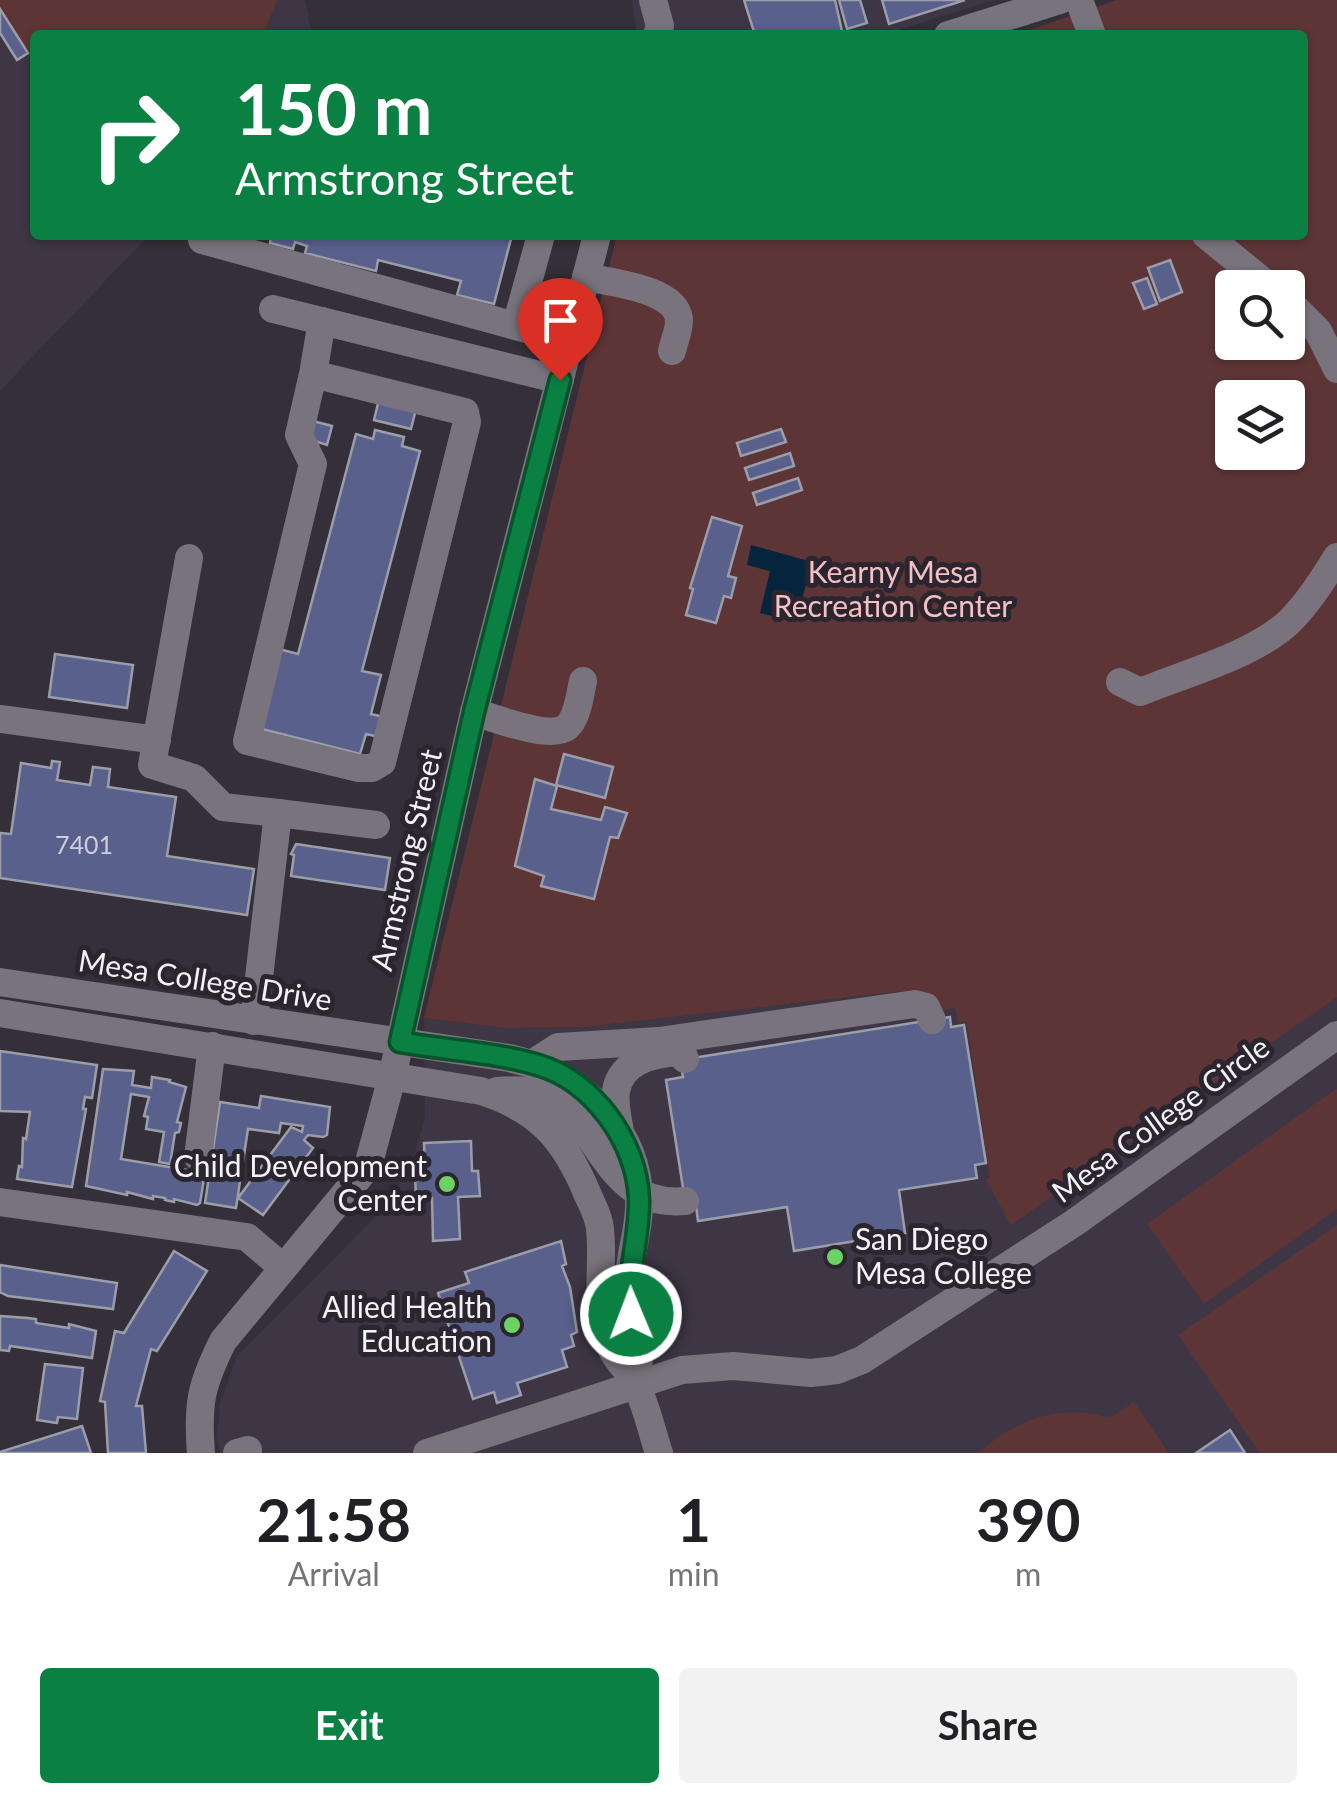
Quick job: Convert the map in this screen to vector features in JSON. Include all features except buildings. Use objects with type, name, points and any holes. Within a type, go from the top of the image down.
[{"type":"street","points":[[653,0],[658,30]]},
{"type":"street","points":[[964,30],[1060,0]]},
{"type":"street","points":[[1079,0],[1090,30]]},
{"type":"street","points":[[202,240],[570,341]]},
{"type":"street","points":[[516,326],[540,240]]},
{"type":"street","name":"Armstrong Street","points":[[201,1453],[198,1412],[206,1375],[222,1341],[368,1166],[392,1077],[474,712],[596,240]]},
{"type":"street","points":[[1212,240],[1249,270]]},
{"type":"street","points":[[586,277],[654,292],[673,303],[679,320],[672,351]]},
{"type":"street","points":[[273,308],[560,380]]},
{"type":"street","points":[[1305,318],[1318,331],[1337,369]]},
{"type":"street","points":[[313,374],[465,412],[467,422],[382,762],[372,768],[247,741],[313,464],[299,435],[322,321]]},
{"type":"street","points":[[1120,682],[1140,692],[1262,642],[1289,622],[1317,590],[1337,557]]},
{"type":"street","points":[[189,558],[152,765],[194,778],[223,807],[376,825]]},
{"type":"street","points":[[474,712],[550,732],[565,729],[573,719],[583,681]]},
{"type":"street","points":[[0,719],[156,740]]},
{"type":"street","points":[[254,1021],[278,813]]},
{"type":"street","name":"Mesa College Drive","points":[[0,982],[400,1042]]},
{"type":"street","points":[[532,1064],[558,1047],[659,1042],[915,1004],[926,1008],[932,1020]]},
{"type":"street","name":"Mesa College Drive","points":[[0,1013],[392,1077]]},
{"type":"street","name":"Mesa College Circle","points":[[428,1453],[636,1384],[707,1366],[811,1373],[837,1370],[862,1360],[1074,1224],[1337,1035]]},
{"type":"street","points":[[400,1042],[532,1064],[562,1076],[592,1098],[620,1134]]},
{"type":"street","points":[[198,1157],[212,1046]]},
{"type":"street","points":[[659,1453],[636,1384],[639,1342],[628,1292],[639,1202],[635,1172],[620,1134],[615,1095],[628,1069],[644,1058],[682,1052],[686,1059]]},
{"type":"street","points":[[392,1077],[544,1096],[574,1120],[606,1165],[631,1188],[661,1201],[685,1201]]},
{"type":"street","points":[[481,1091],[523,1108],[542,1122],[576,1168],[600,1224],[599,1301],[605,1333],[616,1362],[636,1384]]},
{"type":"street","points":[[0,1202],[247,1237],[282,1266]]},
{"type":"shaded area","points":[[0,0],[305,0],[311,30],[30,30],[30,240],[144,240],[0,391]]},
{"type":"shaded area","points":[[632,0],[994,0],[898,30],[636,30]]},
{"type":"shaded area","name":"San Diego Mesa College","points":[[1337,976],[1337,1453],[220,1453],[220,1404],[237,1356],[388,1204],[413,1160],[425,1118],[424,1018],[504,1028],[584,1027],[944,986]]},
{"type":"green space","points":[[0,0],[277,0],[265,30],[30,30],[30,55],[0,15]]},
{"type":"green space","name":"Kearny Mesa Recreation Center","points":[[1116,0],[1337,0],[1337,997],[1011,1225],[986,1180],[990,1178],[967,1022],[958,1022],[955,1008],[943,1010],[938,1004],[919,999],[912,990],[584,1027],[504,1028],[424,1018],[616,240],[1308,240],[1308,30],[1029,30]]},
{"type":"green space","points":[[1337,1088],[1337,1209],[1204,1304],[1147,1224]]},
{"type":"green space","points":[[1337,1225],[1337,1453],[1260,1453],[1178,1335]]},
{"type":"green space","points":[[1134,1402],[1169,1453],[979,1453],[1008,1431],[1040,1417],[1074,1412],[1110,1418]]},
{"type":"water","points":[[751,545],[812,562],[796,622],[760,613],[770,571],[747,565]]},
{"type":"place","name":"Child Development Center","points":[[447,1184]]},
{"type":"place","name":"San Diego Mesa College","points":[[835,1257]]},
{"type":"place","name":"Allied Health Education","points":[[512,1325]]},
{"type":"route","points":[[560,380],[474,712],[400,1042],[540,1065],[578,1087],[604,1111],[629,1152],[639,1192],[628,1279],[631,1314]]}]
